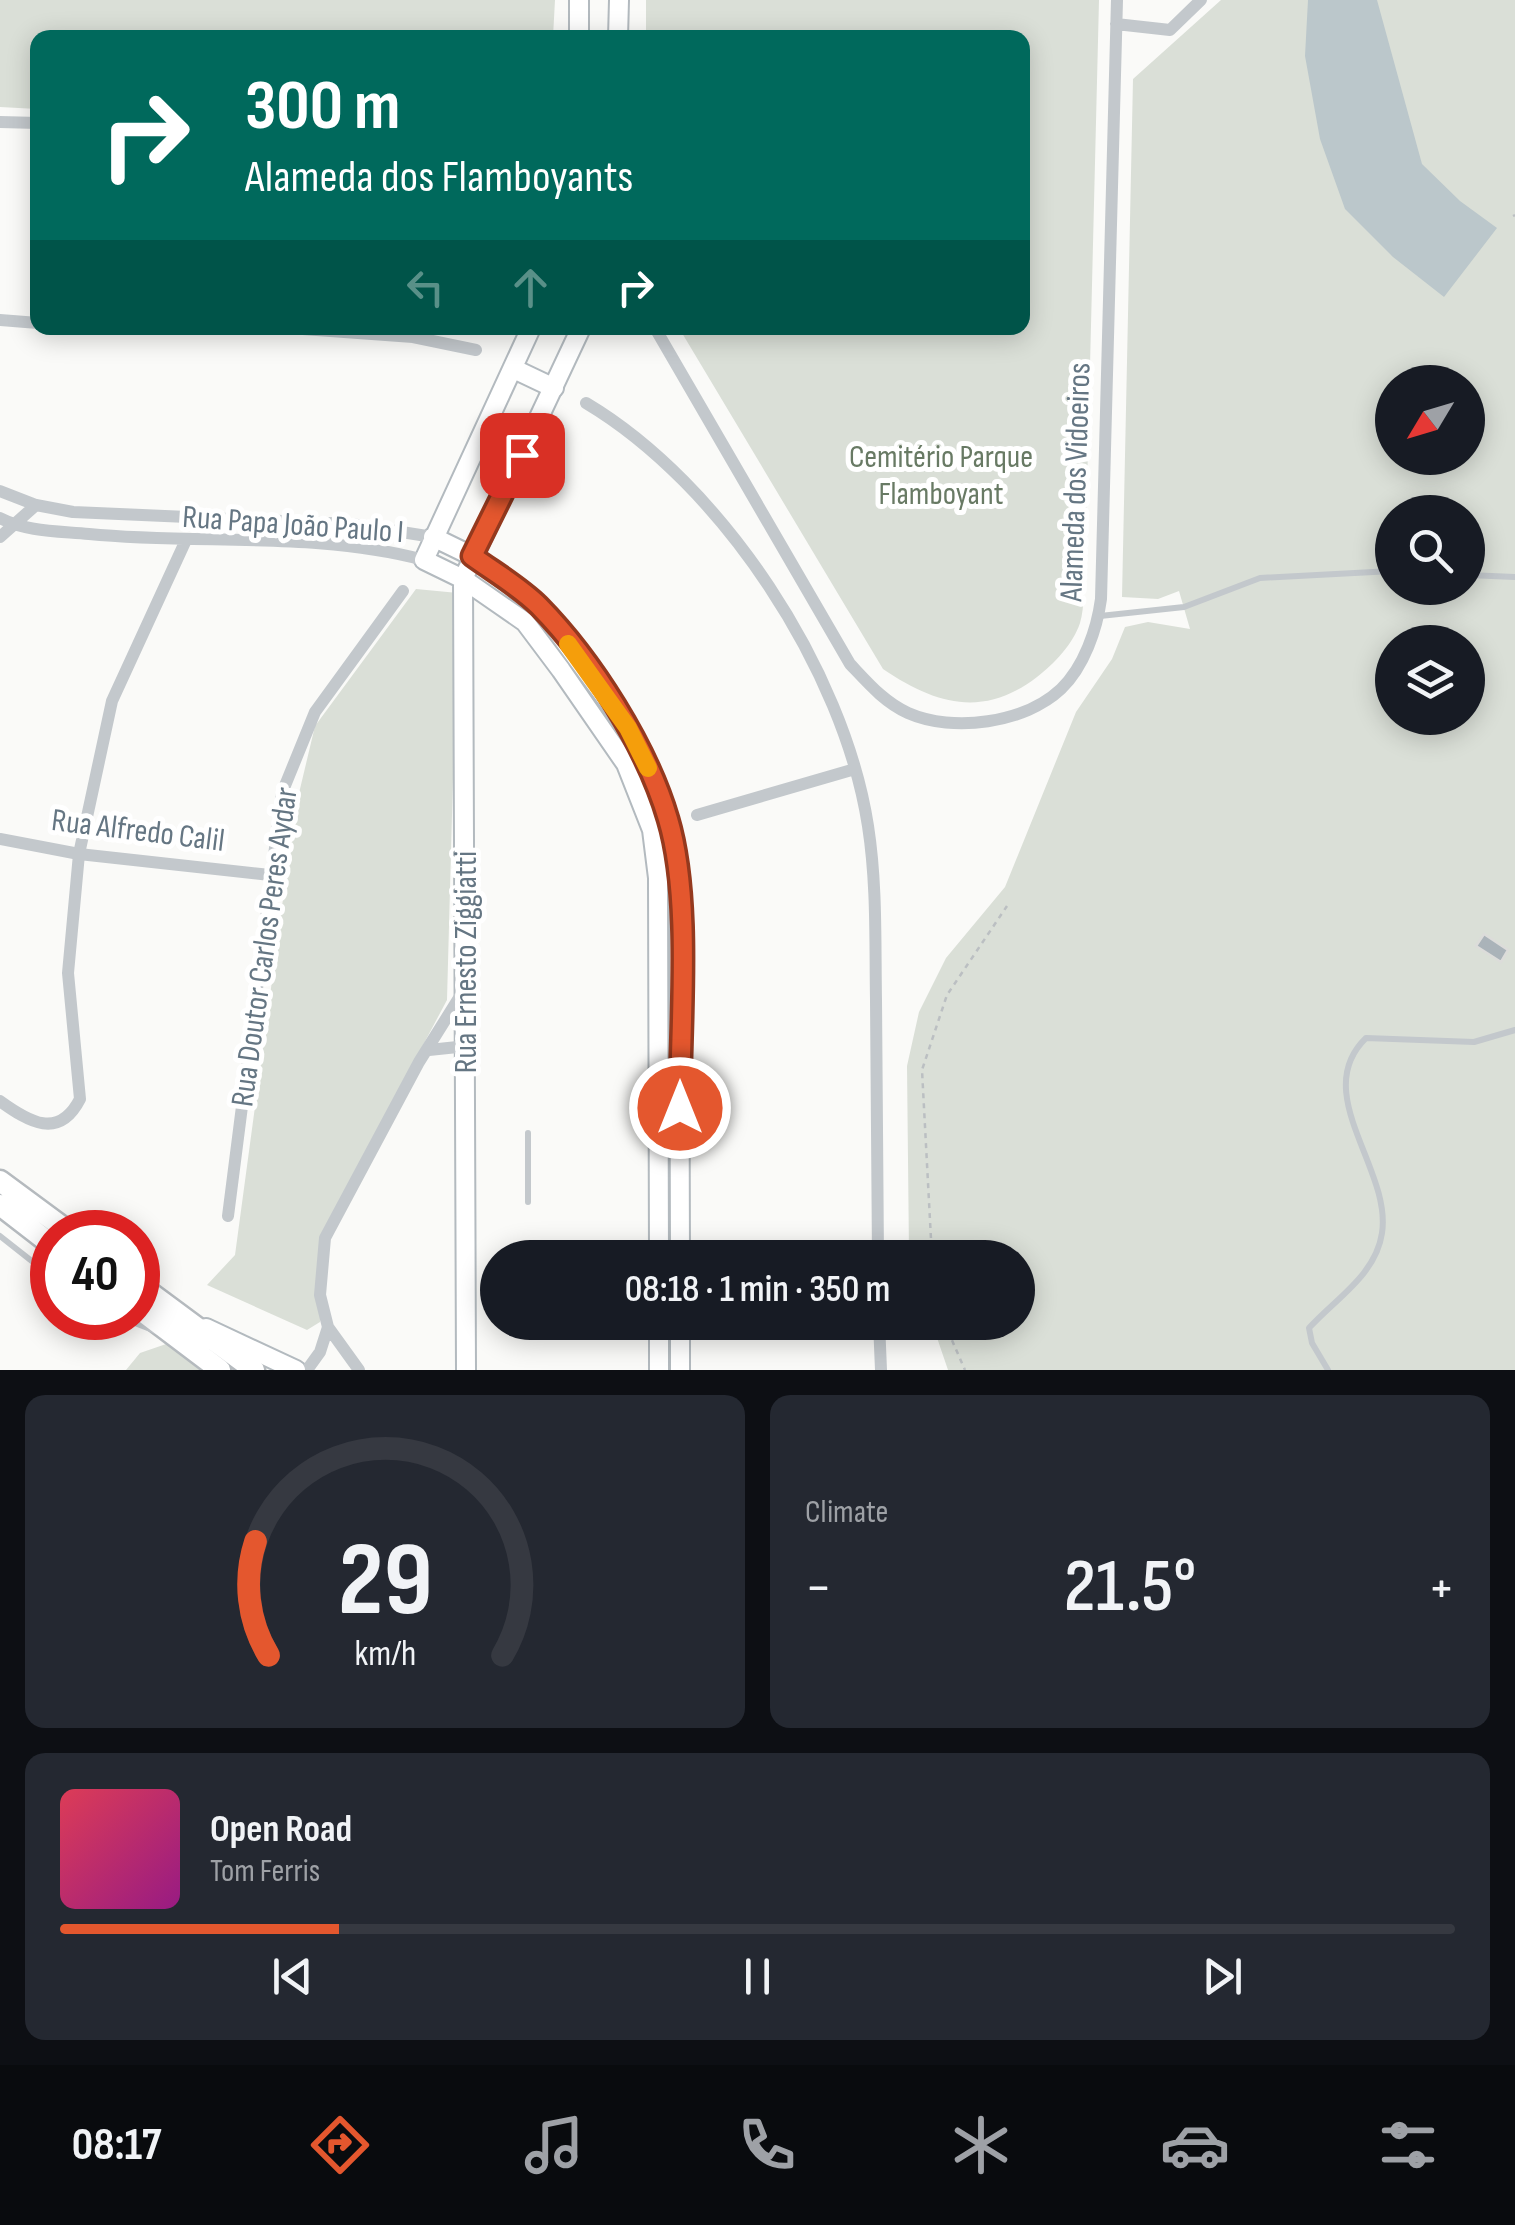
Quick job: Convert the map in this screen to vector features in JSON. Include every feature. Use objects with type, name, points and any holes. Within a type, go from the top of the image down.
[{"type":"main road","points":[[0,1181],[39,1210]]},
{"type":"main road","points":[[0,1205],[30,1228]]},
{"type":"main road","points":[[160,1307],[220,1370]]},
{"type":"main road","points":[[160,1318],[254,1370]]},
{"type":"street","points":[[579,0],[579,30]]},
{"type":"street","points":[[618,30],[619,0]]},
{"type":"street","name":"Alameda dos Vidoeiros","points":[[659,335],[850,664],[878,696],[910,714],[942,723],[973,724],[1032,706],[1062,688],[1096,632],[1098,616],[1117,0]]},
{"type":"street","points":[[1116,24],[1170,30],[1201,0]]},
{"type":"street","points":[[0,122],[30,123]]},
{"type":"street","points":[[0,320],[30,322]]},
{"type":"street","points":[[385,335],[476,350]]},
{"type":"street","points":[[424,560],[528,335]]},
{"type":"street","name":"Rua Ernesto Ziggiatti","points":[[466,1370],[463,579],[578,335]]},
{"type":"street","points":[[514,369],[554,388]]},
{"type":"street","points":[[586,403],[667,462],[731,533],[804,649],[837,718],[855,770],[874,874],[878,1240]]},
{"type":"street","name":"Rua Papa João Paulo I","points":[[0,491],[36,506],[73,512],[351,524],[433,537],[472,556],[538,606],[628,728],[669,822],[679,889],[680,1240]]},
{"type":"street","points":[[0,537],[36,506]]},
{"type":"street","name":"Rua Papa João Paulo I","points":[[0,518],[16,526],[186,540],[310,542],[386,550],[424,560],[463,579],[525,622],[626,764],[652,830],[658,878],[659,1240]]},
{"type":"street","points":[[0,1101],[31,1123],[48,1126],[74,1111],[80,1099],[68,973],[79,854],[112,700],[186,540]]},
{"type":"street","name":"Rua Doutor Carlos Peres Aydar","points":[[228,1216],[282,794],[315,712],[403,591]]},
{"type":"street","points":[[697,815],[855,770]]},
{"type":"street","name":"Rua Alfredo Calil","points":[[0,838],[79,854],[270,875]]},
{"type":"street","points":[[359,1370],[328,1327],[320,1295],[325,1238],[466,986]]},
{"type":"street","points":[[428,1050],[467,1046]]},
{"type":"street","points":[[306,1370],[320,1352],[328,1327]]},
{"type":"street","points":[[180,1328],[296,1370]]},
{"type":"street","points":[[659,1340],[659,1370]]},
{"type":"street","points":[[680,1340],[680,1370]]},
{"type":"street","points":[[880,1340],[881,1370]]},
{"type":"lane","points":[[1098,616],[1184,607],[1260,578],[1375,572]]},
{"type":"lane","points":[[1485,575],[1515,577]]},
{"type":"lane","points":[[1328,1370],[1312,1343],[1309,1328],[1368,1270],[1382,1232],[1379,1199],[1347,1097],[1345,1078],[1351,1052],[1366,1038],[1474,1042],[1515,1030]]},
{"type":"lane","points":[[528,1133],[528,1202]]},
{"type":"lane","points":[[0,1236],[30,1260]]},
{"type":"lane","points":[[160,1325],[180,1328]]},
{"type":"path","points":[[931,1240],[922,1070],[947,994],[1008,906]]},
{"type":"path","points":[[952,1340],[965,1370]]},
{"type":"green space","points":[[0,0],[555,0],[553,30],[30,30],[30,109],[0,107]]},
{"type":"green space","name":"Cemitério Parque Flamboyant","points":[[646,0],[1099,0],[1083,610],[1077,631],[1062,653],[1017,690],[979,702],[960,702],[922,691],[883,669],[683,335],[1030,335],[1030,30],[646,30]]},
{"type":"green space","points":[[1221,0],[1515,0],[1515,1370],[948,1370],[938,1340],[1035,1340],[1035,1240],[909,1240],[907,1066],[919,1012],[946,958],[1005,887],[1076,712],[1112,659],[1125,627],[1148,622],[1190,629],[1179,591],[1158,599],[1122,597],[1133,79]]},
{"type":"green space","points":[[416,589],[458,593],[447,1000],[322,1235],[320,1322],[307,1330],[207,1285],[235,1255],[295,810],[315,726]]},
{"type":"green space","points":[[169,1343],[204,1370],[126,1370],[140,1353]]},
{"type":"shaded area","points":[[1308,0],[1377,0],[1422,164],[1460,201],[1497,228],[1444,297],[1393,257],[1345,209],[1320,139],[1305,56]]},
{"type":"building","points":[[1484,934],[1508,950],[1501,962],[1476,946]]},
{"type":"slow traffic","points":[[568,644],[628,728],[648,768]]},
{"type":"route","points":[[522,455],[472,556],[538,606],[597,681],[628,728],[653,779],[669,822],[679,889],[680,1108]]}]
